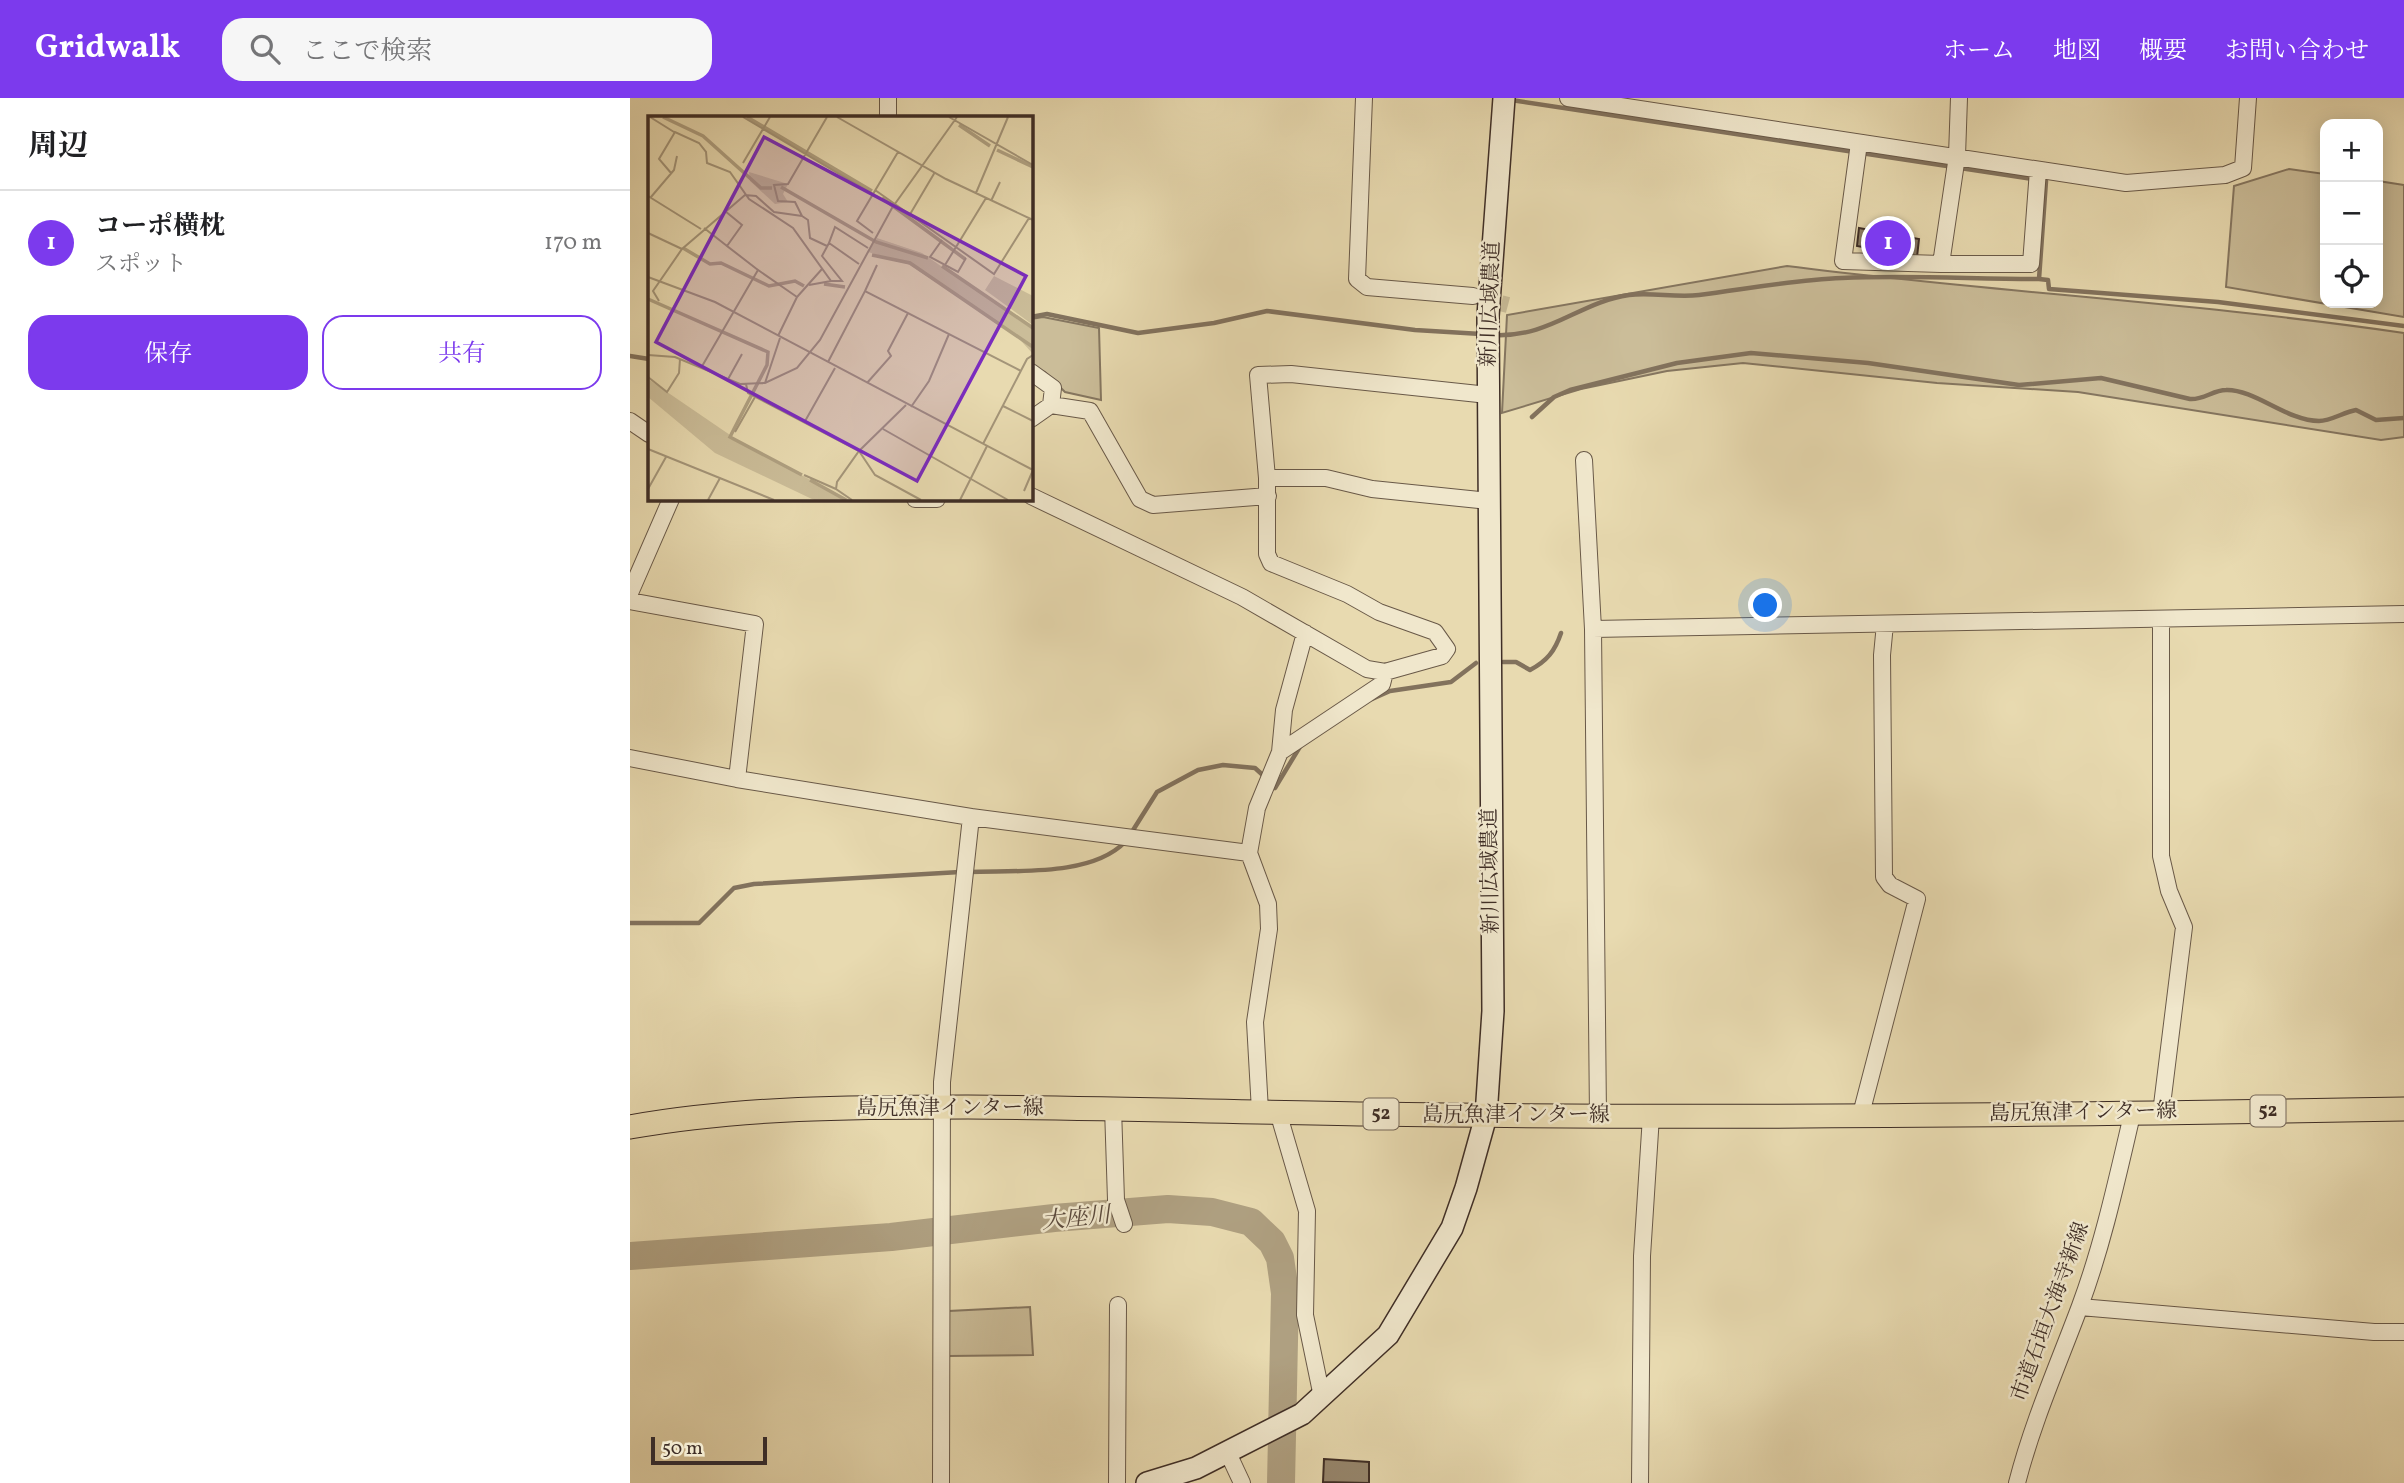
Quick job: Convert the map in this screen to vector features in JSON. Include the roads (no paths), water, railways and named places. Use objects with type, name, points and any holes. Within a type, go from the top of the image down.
[{"type":"main road","name":"島尻魚津インター線","points":[[630,1127],[751,1112],[942,1107],[1486,1116],[2132,1115],[2404,1108]]},
{"type":"street","points":[[888,98],[888,116]]},
{"type":"street","points":[[1364,98],[1357,279],[1367,287],[1473,296]]},
{"type":"street","points":[[1568,98],[1616,102],[1858,148],[1956,162],[2037,178],[2126,183],[2225,175],[2243,168],[2248,98]]},
{"type":"street","points":[[1941,264],[1956,162],[1959,98]]},
{"type":"street","name":"新川広域農道","points":[[1147,1483],[1228,1453],[1302,1414],[1388,1335],[1412,1300],[1452,1228],[1486,1116],[1493,1011],[1488,335],[1503,103]]},
{"type":"street","points":[[1858,148],[1843,261],[2031,264],[2037,178]]},
{"type":"street","points":[[1032,373],[1053,388],[1051,405]]},
{"type":"street","points":[[1032,496],[1242,597],[1367,669],[1385,672],[1442,656],[1447,649],[1444,640],[1435,632],[1379,612],[1347,594],[1271,564],[1267,554],[1268,496],[1258,375],[1291,374],[1488,395]]},
{"type":"street","points":[[1032,418],[1051,405],[1090,411],[1140,499],[1153,506],[1268,496]]},
{"type":"street","points":[[630,421],[648,433]]},
{"type":"street","points":[[1584,460],[1593,629],[1598,1116]]},
{"type":"street","points":[[1267,478],[1326,478],[1371,489],[1489,501]]},
{"type":"street","points":[[630,593],[671,500]]},
{"type":"street","points":[[630,601],[755,624],[737,779]]},
{"type":"street","points":[[1593,629],[2404,614]]},
{"type":"street","points":[[2161,619],[2161,856],[2169,891],[2184,927],[2161,1113]]},
{"type":"street","points":[[1861,1114],[1917,899],[1890,886],[1884,877],[1882,655],[1885,624]]},
{"type":"street","points":[[1305,633],[1284,710],[1280,752],[1257,808],[1249,853],[1268,904],[1269,929],[1255,1022],[1269,1112],[1307,1211],[1305,1315],[1322,1398]]},
{"type":"street","points":[[1280,752],[1381,684],[1385,672]]},
{"type":"street","points":[[630,758],[737,779],[971,817],[1249,853]]},
{"type":"street","points":[[941,1483],[942,1107],[971,817]]},
{"type":"street","points":[[1113,1108],[1116,1199],[1124,1224]]},
{"type":"street","name":"市道石垣大海寺新線","points":[[2017,1483],[2029,1436],[2080,1307],[2111,1205],[2132,1115]]},
{"type":"street","points":[[1640,1483],[1642,1256],[1651,1116]]},
{"type":"street","points":[[1117,1483],[1118,1305]]},
{"type":"street","points":[[2080,1307],[2374,1332],[2404,1332]]},
{"type":"street","points":[[1228,1453],[1242,1483]]},
{"type":"waterway","points":[[1511,100],[2046,181],[2039,279]]},
{"type":"waterway","points":[[1493,335],[1531,331],[1611,299],[1629,295],[1690,296],[1806,281],[1891,277],[2039,279],[2048,280],[2049,289],[2218,302],[2404,326]]},
{"type":"waterway","points":[[1032,317],[1047,314],[1138,333],[1214,323],[1267,311],[1415,330],[1481,334]]},
{"type":"waterway","points":[[1532,417],[1554,397],[1570,390],[1677,363],[1751,353],[1868,363],[2019,385],[2101,378],[2190,399],[2221,390],[2237,391],[2307,420],[2328,420],[2356,410],[2376,420],[2404,418]]},
{"type":"waterway","points":[[630,356],[648,359]]},
{"type":"waterway","points":[[1503,662],[1516,662],[1530,670],[1550,655],[1561,633]]},
{"type":"waterway","points":[[1372,699],[1390,691],[1451,682],[1476,663]]},
{"type":"waterway","points":[[1272,784],[1275,788],[1301,745]]},
{"type":"waterway","points":[[1130,835],[1157,792],[1198,770],[1223,765],[1255,768],[1266,778]]},
{"type":"waterway","points":[[969,872],[1030,871],[1073,866],[1093,861],[1125,842]]},
{"type":"waterway","points":[[630,923],[699,923],[734,888],[754,884],[960,872]]},
{"type":"waterway","name":"大座川","points":[[630,1256],[891,1237],[1054,1218],[1168,1209],[1212,1212],[1251,1222],[1272,1242],[1280,1258],[1285,1293],[1281,1483]]},
{"type":"tunnel","points":[[1478,297],[1508,305]]},
{"type":"place","name":"コーポ横枕","points":[[1888,243]]}]
